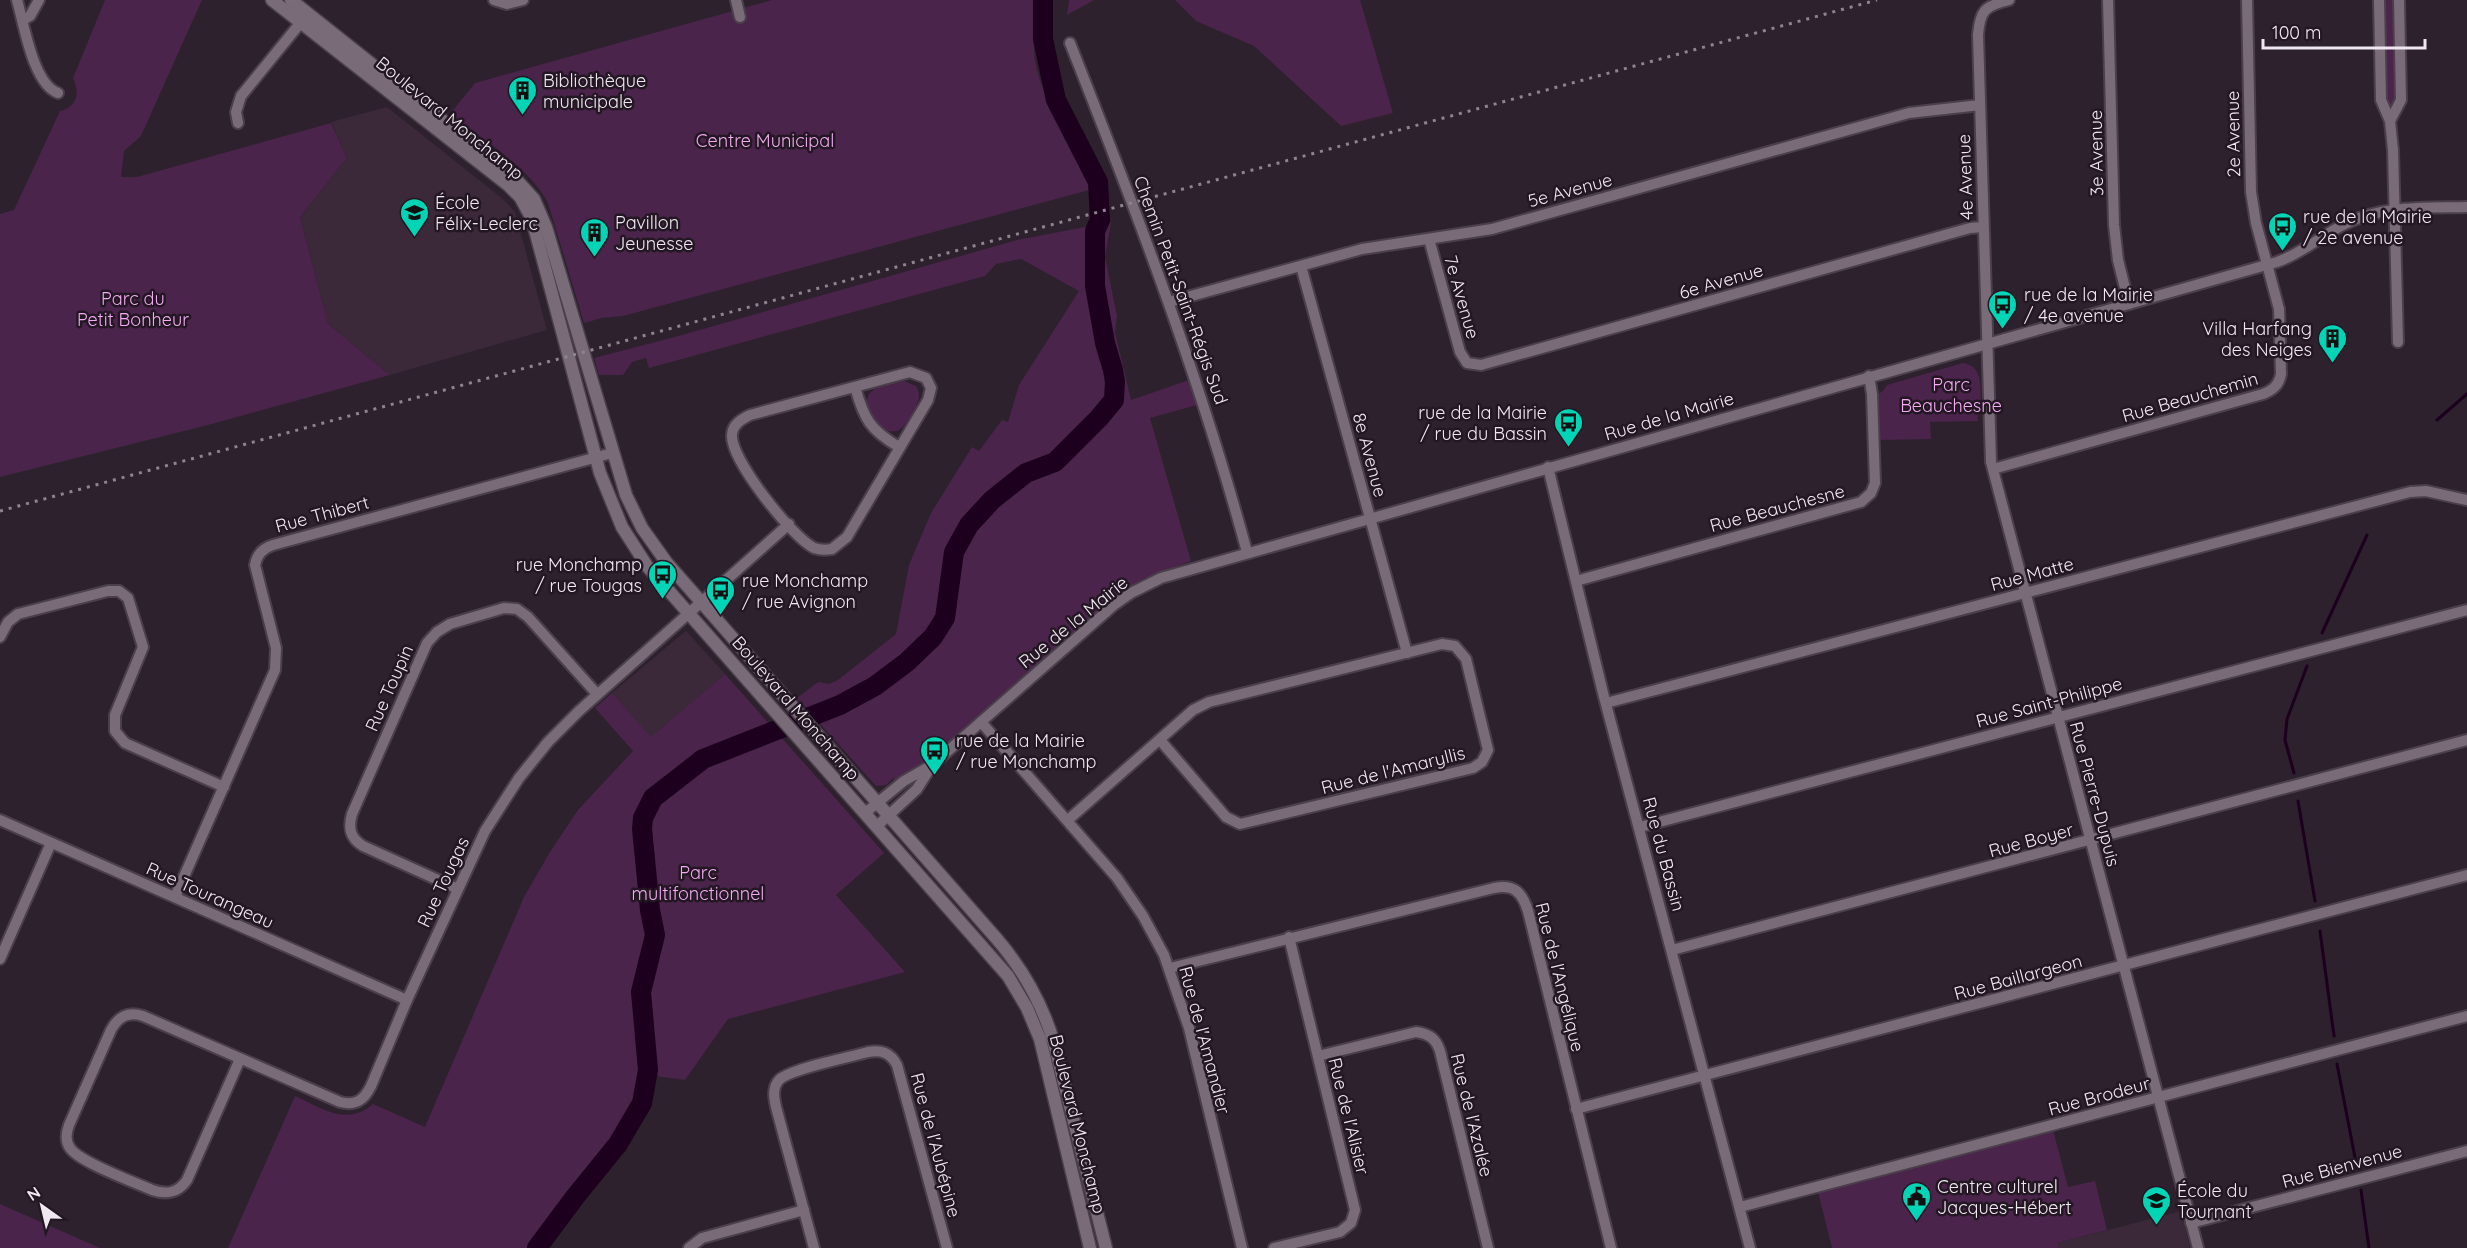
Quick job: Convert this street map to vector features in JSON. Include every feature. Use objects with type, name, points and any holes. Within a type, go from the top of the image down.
[{"type":"street","points":[[17,0],[41,78],[49,88],[58,93]]},
{"type":"street","points":[[23,20],[30,16],[39,0]]},
{"type":"street","name":"Boulevard Monchamp","points":[[272,0],[304,18],[514,177],[531,194],[546,227],[612,453],[626,495],[642,528],[662,556],[702,603],[1005,948],[1037,998],[1057,1052],[1106,1248]]},
{"type":"street","name":"Boulevard Monchamp","points":[[291,0],[304,18],[508,185],[525,205],[532,219],[596,457],[616,514],[630,542],[647,566],[998,963],[1027,1008],[1042,1048],[1090,1248]]},
{"type":"street","points":[[494,0],[507,4],[524,0]]},
{"type":"street","points":[[736,0],[741,17]]},
{"type":"street","name":"4e Avenue","points":[[1987,344],[1978,35],[1979,20],[1983,11],[1990,5],[2009,0]]},
{"type":"street","name":"3e Avenue","points":[[2108,0],[2114,225],[2118,260],[2129,304]]},
{"type":"street","name":"2e Avenue","points":[[2247,0],[2251,192],[2267,265]]},
{"type":"street","points":[[2379,0],[2380,100],[2390,121],[2398,342]]},
{"type":"street","points":[[2390,121],[2401,100],[2399,0]]},
{"type":"street","points":[[238,123],[236,112],[241,96],[304,18]]},
{"type":"street","name":"Chemin Petit-Saint-Régis Sud","points":[[1070,43],[1131,196],[1210,422],[1247,552]]},
{"type":"street","name":"5e Avenue","points":[[1168,302],[1362,249],[1492,229],[1909,113],[1980,105]]},
{"type":"street","name":"Rue de la Mairie","points":[[865,813],[904,781],[932,765],[1122,598],[1172,573],[2267,265],[2290,257],[2347,223],[2371,213],[2394,209],[2467,207]]},
{"type":"street","name":"6e Avenue","points":[[1467,363],[1481,365],[1496,362],[1970,228],[1983,227]]},
{"type":"street","name":"7e Avenue","points":[[1429,239],[1460,352],[1467,363]]},
{"type":"street","name":"Rue Beauchemin","points":[[1993,469],[2272,390],[2281,374],[2279,317],[2267,265]]},
{"type":"street","name":"8e Avenue","points":[[1302,266],[1407,653]]},
{"type":"street","name":"Rue Pierre-Dupuis","points":[[1987,344],[1990,453],[1993,469],[2198,1248]]},
{"type":"street","points":[[910,372],[926,378],[931,388],[899,447],[847,537],[837,546],[827,550],[813,547],[789,524],[744,468],[733,442],[733,429],[738,422],[750,415],[910,372]]},
{"type":"street","name":"Rue Beauchesne","points":[[1576,581],[1844,507],[1867,498],[1874,489],[1875,483],[1872,394],[1869,376]]},
{"type":"street","points":[[855,387],[867,422],[878,434],[899,447]]},
{"type":"street","name":"Rue Thibert","points":[[175,897],[272,678],[276,663],[275,641],[255,565],[256,559],[263,550],[273,545],[612,453]]},
{"type":"street","name":"Rue du Bassin","points":[[1548,467],[1606,704],[1750,1248]]},
{"type":"street","name":"Rue Matte","points":[[1606,704],[2410,492],[2426,491],[2467,500]]},
{"type":"street","name":"Rue Tougas","points":[[240,1059],[187,1180],[174,1192],[164,1193],[152,1190],[82,1158],[69,1148],[66,1137],[69,1125],[111,1030],[122,1016],[131,1014],[143,1016],[340,1102],[350,1104],[357,1102],[369,1091],[407,1000],[485,831],[519,778],[563,726],[597,694],[789,524]]},
{"type":"street","points":[[0,637],[8,622],[18,614],[108,591],[124,594],[131,603],[143,647],[115,715],[115,731],[126,743],[224,787]]},
{"type":"street","name":"Rue Toupin","points":[[458,889],[363,846],[354,840],[350,827],[352,814],[427,643],[437,632],[450,624],[504,608],[517,609],[528,616],[597,694]]},
{"type":"street","name":"Rue Saint-Philippe","points":[[1640,826],[2467,610]]},
{"type":"street","name":"Rue de l'Amaryllis","points":[[1068,820],[1193,711],[1209,702],[1449,644],[1464,654],[1488,745],[1487,755],[1478,766],[1240,824],[1226,817],[1160,740]]},
{"type":"street","name":"Rue de l'Amandier","points":[[981,722],[1126,889],[1151,930],[1170,968],[1189,1028],[1242,1248]]},
{"type":"street","name":"Rue Boyer","points":[[1672,950],[2467,740]]},
{"type":"street","name":"Rue de la Mairie","points":[[877,826],[917,789],[932,765]]},
{"type":"street","name":"Rue Tourangeau","points":[[0,820],[407,1000]]},
{"type":"street","points":[[1,955],[51,843]]},
{"type":"street","name":"Rue Baillargeon","points":[[1576,1109],[2467,875]]},
{"type":"street","name":"Rue de l'Angélique","points":[[1170,968],[1494,888],[1510,887],[1517,890],[1522,895],[1528,911],[1611,1248]]},
{"type":"street","name":"Rue de l'Alisier","points":[[1274,1248],[1340,1232],[1347,1228],[1354,1217],[1353,1203],[1289,937]]},
{"type":"street","name":"Rue Brodeur","points":[[1740,1207],[2467,1016]]},
{"type":"street","name":"Rue de l'Azalée","points":[[1318,1056],[1416,1032],[1430,1035],[1434,1039],[1440,1052],[1488,1248]]},
{"type":"street","name":"Rue de l'Aubépine","points":[[814,1248],[776,1107],[775,1086],[781,1078],[795,1072],[868,1052],[884,1052],[892,1057],[897,1065],[946,1248]]},
{"type":"street","name":"Rue Bienvenue","points":[[2191,1223],[2467,1150]]},
{"type":"street","points":[[689,1248],[702,1238],[804,1210]]},
{"type":"shaded area","name":"École Félix-Leclerc","points":[[387,107],[503,199],[515,212],[547,330],[390,375],[328,324],[300,217],[347,158],[331,122]]},
{"type":"shaded area","points":[[686,631],[725,674],[651,738],[612,693]]},
{"type":"shaded area","name":"École du Tournant","points":[[2181,1211],[2190,1248],[2059,1248],[2058,1243]]},
{"type":"green space","name":"Parc du Petit Bonheur","points":[[105,0],[202,0],[141,136],[124,151],[121,177],[137,177],[331,123],[347,158],[300,217],[328,324],[390,375],[208,425],[0,477],[0,214],[14,210],[60,111],[70,106],[76,99],[73,78]]},
{"type":"green space","name":"Centre Municipal","points":[[772,0],[1038,0],[1034,45],[1039,77],[1053,110],[1087,172],[1093,189],[623,316],[584,323],[548,203],[540,190],[504,154],[450,114],[475,83]]},
{"type":"green space","points":[[1069,0],[1094,0],[1067,15]]},
{"type":"green space","points":[[1175,0],[1360,0],[1393,113],[1341,126],[1254,46],[1196,21]]},
{"type":"green space","points":[[2383,0],[2395,0],[2398,101],[2392,107],[2386,105]]},
{"type":"green space","points":[[1111,222],[1105,257],[1117,316],[1115,332],[1131,400],[1189,380],[1197,405],[1150,418],[1191,561],[1143,579],[1115,595],[924,763],[895,780],[893,778],[886,785],[876,786],[797,698],[818,682],[829,684],[838,680],[896,634],[909,565],[931,513],[972,447],[979,451],[1002,420],[1008,422],[1019,385],[1079,291],[1021,259],[996,264],[985,276],[649,368],[646,358],[632,362],[623,375],[599,375],[594,358],[1017,240]]},
{"type":"green space","name":"Parc Beauchesne","points":[[1963,363],[1975,368],[1980,379],[1981,405],[1977,405],[1978,421],[1930,422],[1931,439],[1880,440],[1879,393],[1887,385]]},
{"type":"green space","points":[[904,381],[916,386],[919,393],[918,402],[901,429],[885,430],[873,419],[867,404],[868,397],[879,387]]},
{"type":"green space","name":"Parc multifonctionnel","points":[[725,674],[884,853],[836,895],[905,972],[728,1019],[685,1080],[642,1074],[632,1111],[527,1248],[228,1248],[295,1096],[324,1110],[344,1115],[363,1111],[373,1104],[425,1127],[524,897],[578,810],[633,751],[595,708],[612,693],[651,737]]},
{"type":"green space","points":[[2053,1130],[2068,1187],[2095,1181],[2107,1230],[2058,1243],[2059,1248],[1832,1248],[1818,1192]]},
{"type":"green space","points":[[0,1204],[100,1248],[0,1248]]},
{"type":"waterway","points":[[537,1248],[618,1144],[642,1103],[648,1070],[641,992],[655,935],[650,910],[642,829],[643,818],[653,798],[703,759],[840,705],[875,686],[907,662],[933,637],[945,618],[954,552],[969,525],[992,500],[1026,473],[1055,462],[1114,400],[1115,382],[1105,343],[1095,286],[1095,231],[1100,220],[1098,182],[1056,100],[1043,39],[1043,0]]},
{"type":"waterway","points":[[2437,420],[2467,394]]},
{"type":"waterway","points":[[2322,633],[2367,535]]},
{"type":"waterway","points":[[2294,773],[2285,740],[2287,719],[2307,666]]},
{"type":"waterway","points":[[2298,801],[2315,901]]},
{"type":"waterway","points":[[2320,931],[2334,1036]]},
{"type":"waterway","points":[[2337,1064],[2357,1168]]},
{"type":"waterway","points":[[2361,1190],[2369,1248]]},
{"type":"railway","points":[[0,511],[1877,0]]},
{"type":"place","name":"Bibliothèque municipale","points":[[522,116]]},
{"type":"place","name":"École Félix-Leclerc","points":[[414,238]]},
{"type":"place","name":"rue de la Mairie / 2e avenue","points":[[2282,252]]},
{"type":"place","name":"Pavillon Jeunesse","points":[[594,258]]},
{"type":"place","name":"rue de la Mairie / 4e avenue","points":[[2003,330]]},
{"type":"place","name":"Villa Harfang des Neiges","points":[[2333,364]]},
{"type":"place","name":"rue de la Mairie / rue du Bassin","points":[[1568,448]]},
{"type":"place","name":"rue Monchamp / rue Tougas","points":[[663,600]]},
{"type":"place","name":"rue Monchamp / rue Avignon","points":[[721,616]]},
{"type":"place","name":"rue de la Mairie / rue Monchamp","points":[[935,776]]},
{"type":"place","name":"Centre culturel Jacques-Hébert","points":[[1916,1222]]},
{"type":"place","name":"École du Tournant","points":[[2156,1226]]}]
